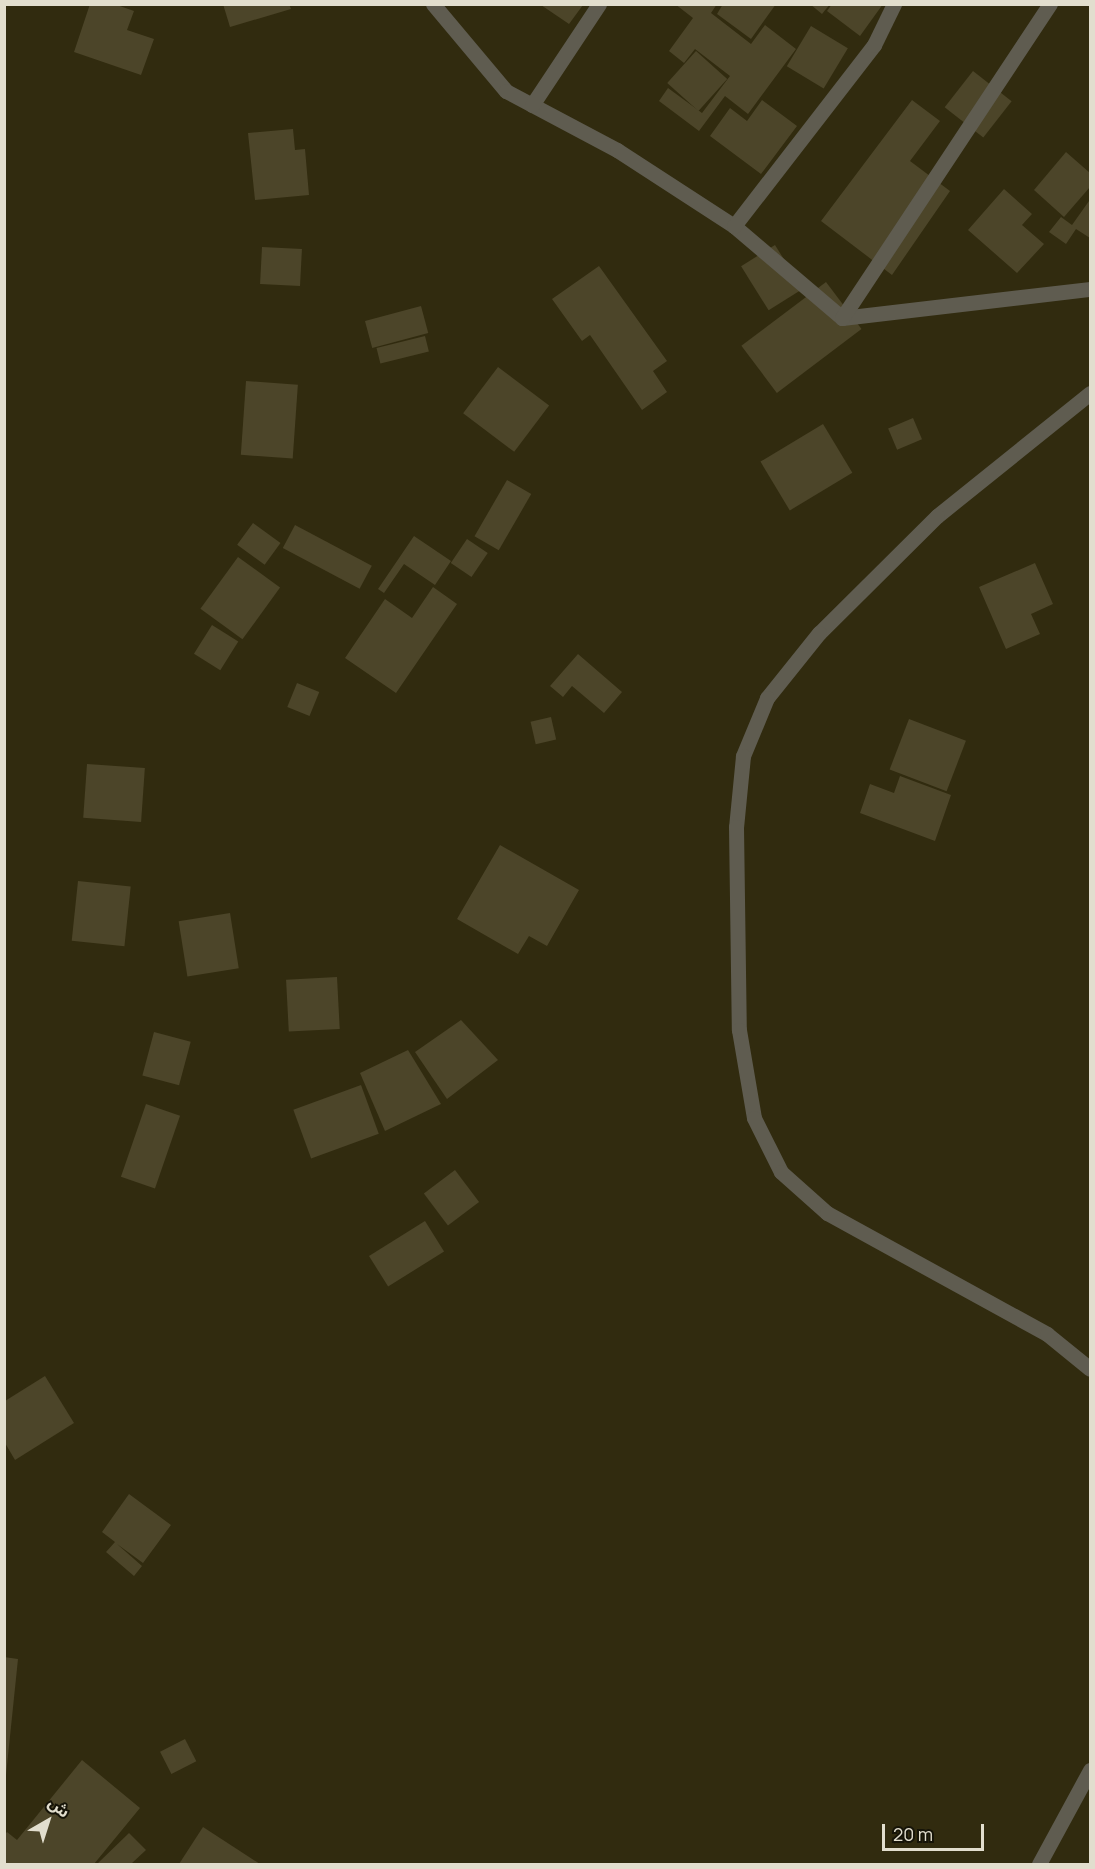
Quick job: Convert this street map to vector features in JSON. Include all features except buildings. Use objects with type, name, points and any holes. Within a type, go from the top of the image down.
[{"type":"street","points":[[433,4],[506,91],[617,150],[734,226],[842,318],[1090,289]]},
{"type":"street","points":[[532,105],[599,4]]},
{"type":"street","points":[[734,226],[874,45],[894,4]]},
{"type":"street","points":[[842,318],[1050,4]]},
{"type":"street","points":[[1090,393],[937,516],[819,633],[767,699],[743,756],[736,827],[739,1030],[754,1118],[781,1173],[827,1213],[1047,1334],[1090,1369]]},
{"type":"street","points":[[1039,1864],[1090,1770]]}]
